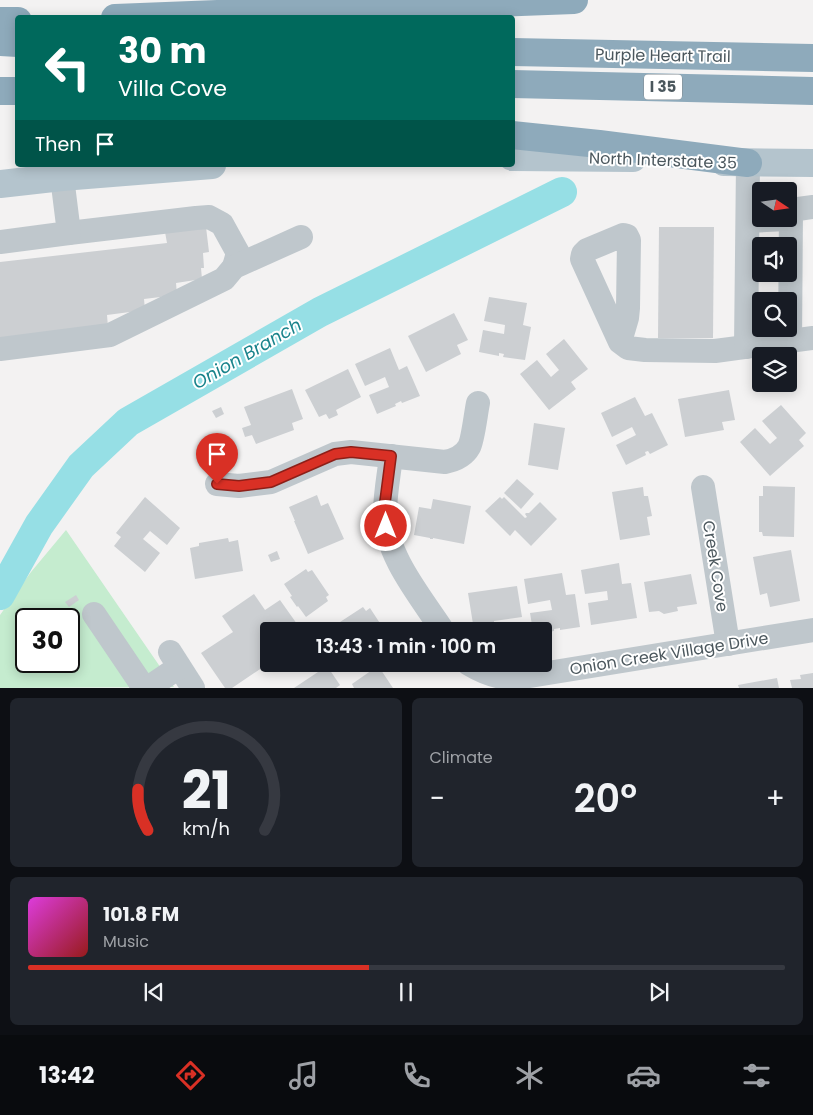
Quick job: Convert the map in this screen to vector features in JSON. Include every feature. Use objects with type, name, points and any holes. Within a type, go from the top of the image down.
[{"type":"highway","points":[[192,15],[574,0]]},
{"type":"highway","points":[[0,21],[15,21]]},
{"type":"highway","points":[[0,42],[15,42]]},
{"type":"highway","name":"Purple Heart Trail","points":[[515,52],[813,58]]},
{"type":"highway","points":[[0,72],[15,73]]},
{"type":"highway","name":"Purple Heart Trail","points":[[515,84],[813,91]]},
{"type":"highway","points":[[0,91],[15,91]]},
{"type":"highway","points":[[515,135],[748,163]]},
{"type":"main road","name":"North Interstate 35","points":[[515,157],[813,163]]},
{"type":"main road","points":[[0,184],[187,167]]},
{"type":"street","points":[[746,347],[748,163]]},
{"type":"street","points":[[62,177],[69,233]]},
{"type":"street","points":[[798,209],[813,207]]},
{"type":"street","points":[[0,242],[209,217],[222,224],[238,253],[234,267],[224,279],[110,335],[0,349]]},
{"type":"street","points":[[748,221],[752,221]]},
{"type":"street","points":[[789,228],[790,342]]},
{"type":"street","points":[[234,267],[301,237]]},
{"type":"street","points":[[620,342],[628,348],[645,350],[715,350],[813,338]]},
{"type":"street","points":[[217,484],[239,486],[271,482],[335,454],[351,452],[445,462],[453,460],[463,454],[470,446],[478,402]]},
{"type":"street","points":[[391,456],[385,514],[391,548],[402,569],[437,622]]},
{"type":"street","name":"Creek Cove","points":[[703,487],[728,644]]},
{"type":"street","points":[[94,614],[144,688]]},
{"type":"street","name":"Onion Creek Village Drive","points":[[482,672],[500,677],[517,678],[813,630]]},
{"type":"street","points":[[148,688],[175,659],[193,688]]},
{"type":"green space","points":[[66,530],[174,687],[0,688],[0,615],[31,572]]},
{"type":"building","points":[[206,227],[209,252],[203,253],[204,268],[201,268],[202,279],[176,283],[177,295],[144,299],[145,310],[107,315],[108,327],[0,339],[0,262],[167,243],[165,232]]},
{"type":"building","points":[[659,227],[714,227],[713,338],[658,338]]},
{"type":"building","points":[[489,297],[527,303],[523,325],[531,327],[525,360],[503,357],[504,354],[499,353],[499,356],[479,352],[483,330],[504,334],[505,325],[484,321]]},
{"type":"building","points":[[454,313],[468,340],[457,345],[461,354],[426,372],[408,336]]},
{"type":"building","points":[[564,339],[588,369],[571,382],[576,389],[549,410],[520,374],[537,360],[551,377],[559,370],[546,354]]},
{"type":"building","points":[[390,348],[399,370],[407,366],[420,396],[402,403],[401,401],[395,404],[396,406],[377,414],[369,395],[389,387],[385,377],[365,386],[355,364]]},
{"type":"building","points":[[348,369],[361,397],[336,410],[338,415],[329,419],[326,414],[319,417],[305,390]]},
{"type":"building","points":[[292,389],[303,419],[292,423],[294,430],[256,444],[252,435],[245,437],[242,428],[251,425],[244,407]]},
{"type":"building","points":[[729,390],[735,420],[722,422],[724,430],[685,437],[678,399]]},
{"type":"building","points":[[635,397],[645,416],[652,413],[668,445],[650,454],[648,451],[645,452],[646,455],[626,465],[616,445],[636,435],[632,427],[612,437],[601,413]]},
{"type":"building","points":[[781,405],[806,433],[799,440],[804,446],[770,476],[740,442],[755,428],[770,444],[777,438],[762,421]]},
{"type":"building","points":[[221,407],[224,414],[216,418],[212,411]]},
{"type":"building","points":[[534,423],[565,428],[558,470],[528,465]]},
{"type":"building","points":[[517,479],[534,494],[521,509],[504,493]]},
{"type":"building","points":[[763,486],[795,487],[794,537],[763,536],[762,532],[759,532],[759,496],[763,496]]},
{"type":"building","points":[[643,487],[644,496],[648,496],[652,516],[647,517],[650,535],[620,540],[612,492]]},
{"type":"building","points":[[317,495],[321,506],[328,503],[344,539],[308,554],[289,507]]},
{"type":"building","points":[[145,497],[180,528],[167,545],[150,531],[143,539],[160,553],[145,572],[114,546],[121,537],[116,533]]},
{"type":"building","points":[[500,497],[502,499],[504,497],[525,518],[527,517],[525,514],[529,513],[540,502],[557,519],[531,546],[515,530],[510,536],[485,511]]},
{"type":"building","points":[[433,499],[471,506],[464,544],[414,535],[419,507],[431,509]]},
{"type":"building","points":[[228,538],[229,542],[238,540],[243,571],[195,579],[190,548],[199,546],[199,543]]},
{"type":"building","points":[[791,550],[800,601],[770,607],[767,593],[760,595],[753,557]]},
{"type":"building","points":[[277,551],[280,559],[271,562],[268,555]]},
{"type":"building","points":[[619,563],[622,584],[631,583],[637,618],[591,625],[588,603],[608,600],[607,591],[585,594],[581,570]]},
{"type":"building","points":[[306,569],[308,572],[312,570],[329,595],[326,597],[328,601],[306,617],[290,597],[292,596],[284,584]]},
{"type":"building","points":[[562,573],[566,595],[575,594],[580,627],[560,630],[560,628],[552,631],[552,622],[532,622],[530,613],[552,610],[550,600],[528,604],[524,579]]},
{"type":"building","points":[[691,574],[697,604],[677,607],[678,611],[664,614],[659,611],[649,612],[644,582]]},
{"type":"building","points":[[517,586],[522,617],[494,622],[473,622],[468,593]]},
{"type":"building","points":[[254,594],[265,610],[280,600],[296,622],[260,622],[260,669],[232,688],[225,688],[201,653],[233,632],[222,616]]},
{"type":"building","points":[[76,595],[79,600],[69,607],[65,602]]},
{"type":"building","points":[[363,607],[366,611],[370,608],[379,622],[340,622]]},
{"type":"building","points":[[318,672],[331,672],[340,685],[336,688],[294,688]]},
{"type":"building","points":[[369,672],[382,672],[393,688],[354,688],[352,684]]},
{"type":"building","points":[[813,673],[813,688],[792,688],[790,680],[801,679],[800,675]]},
{"type":"building","points":[[777,678],[779,688],[739,688],[738,685]]},
{"type":"waterway","name":"Onion Branch","points":[[0,595],[39,525],[81,466],[128,422],[320,312],[562,192]]},
{"type":"route","points":[[217,484],[239,486],[271,482],[335,454],[351,452],[391,456],[385,502],[386,526]]}]
